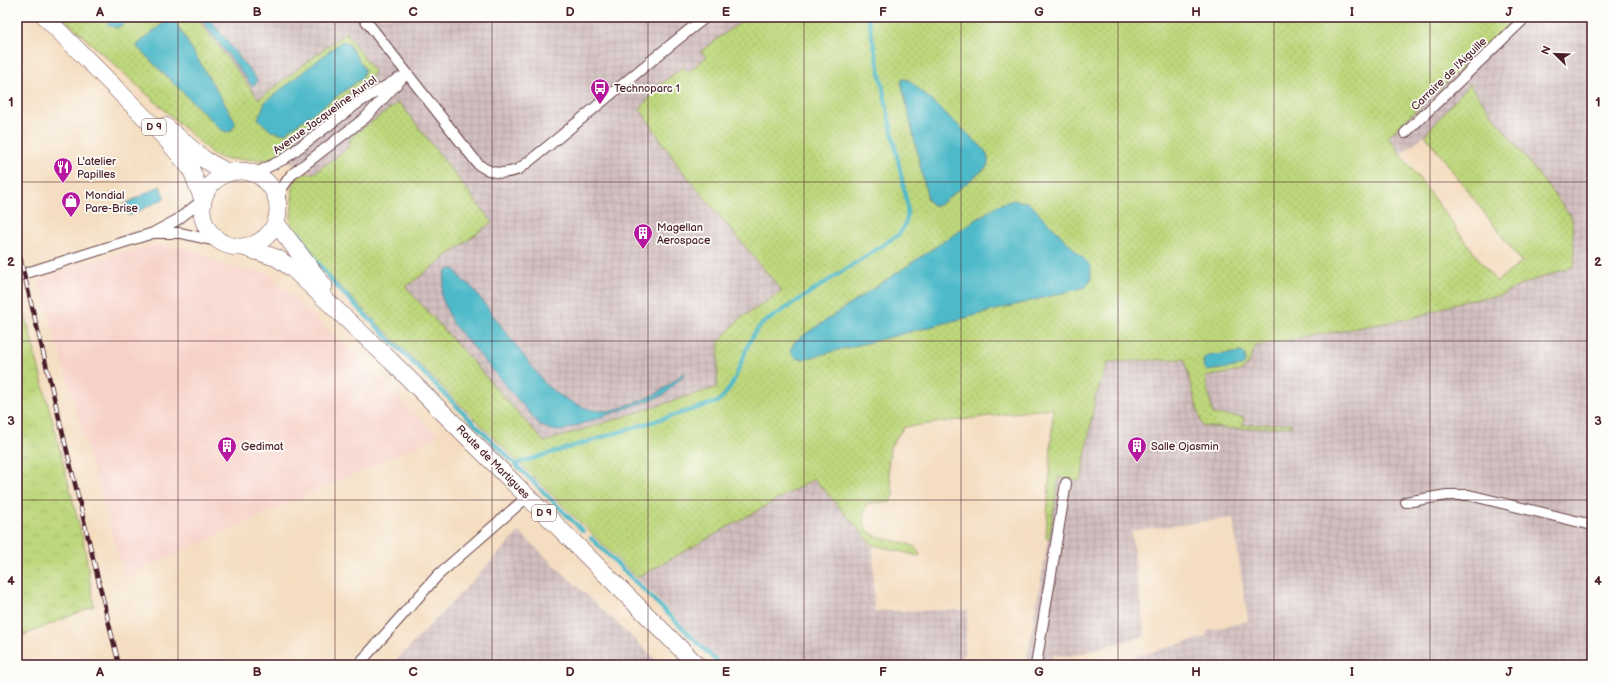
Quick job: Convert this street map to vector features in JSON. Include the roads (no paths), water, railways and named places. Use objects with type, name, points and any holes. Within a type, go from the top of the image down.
[{"type":"main road","name":"D 9","points":[[45,17],[166,139],[191,169],[203,200]]},
{"type":"main road","name":"D 9","points":[[91,62],[205,160],[227,172]]},
{"type":"main road","points":[[237,170],[256,174],[264,178],[276,194],[278,204],[276,223],[271,232],[263,240],[253,245],[243,247],[231,246],[220,242],[211,234],[205,224],[202,212],[203,200],[208,188],[216,179],[227,172],[237,170]]},
{"type":"main road","name":"Route de Martigues","points":[[276,223],[315,276],[391,361]]},
{"type":"main road","name":"Route de Martigues","points":[[243,247],[277,258],[293,269],[391,361],[697,665]]},
{"type":"street","points":[[363,17],[406,74],[478,164],[487,170],[494,172],[511,172],[519,169],[562,136],[648,62],[706,17]]},
{"type":"street","name":"Carraire de l'Aiguille","points":[[1405,133],[1526,17]]},
{"type":"street","name":"Avenue Jacqueline Auriol","points":[[256,174],[284,159],[358,103],[406,74]]},
{"type":"street","name":"Avenue Jacqueline Auriol","points":[[278,204],[282,188],[291,175],[365,118],[406,74]]},
{"type":"street","points":[[17,276],[154,234],[177,220],[203,200]]},
{"type":"street","points":[[154,234],[181,233],[220,242]]},
{"type":"street","points":[[1036,665],[1066,483]]},
{"type":"street","points":[[1406,502],[1447,495],[1470,495],[1592,525]]},
{"type":"street","points":[[358,665],[438,575],[528,497]]},
{"type":"water","points":[[101,17],[132,17],[116,28],[110,26]]},
{"type":"water","points":[[199,17],[208,17],[258,81],[252,86]]},
{"type":"water","points":[[171,19],[175,21],[235,121],[235,125],[231,131],[226,132],[220,129],[137,47],[138,44],[167,20]]},
{"type":"water","points":[[342,41],[348,43],[365,70],[361,79],[284,134],[271,131],[258,119],[265,102]]},
{"type":"water","points":[[904,79],[909,80],[981,146],[987,156],[987,167],[938,206],[931,204],[928,200],[901,81]]},
{"type":"water","points":[[160,186],[165,198],[129,216],[123,205]]},
{"type":"water","points":[[1013,200],[1028,202],[1091,266],[1091,280],[1086,287],[804,359],[795,358],[790,350],[795,341],[998,205]]},
{"type":"water","points":[[455,269],[463,281],[471,286],[546,385],[560,396],[577,405],[604,411],[616,409],[654,394],[665,388],[683,373],[684,375],[665,394],[659,397],[561,431],[550,430],[539,424],[452,323],[441,295],[446,271]]},
{"type":"water","points":[[1242,352],[1245,355],[1245,363],[1242,366],[1207,371],[1204,368],[1203,360],[1206,356]]},
{"type":"waterway","points":[[299,233],[315,259],[336,286],[515,464],[717,402],[731,385],[749,343],[762,324],[898,235],[905,224],[907,217],[907,203],[868,17]]},
{"type":"waterway","points":[[515,464],[583,531]]},
{"type":"waterway","points":[[591,538],[720,665]]},
{"type":"railway","points":[[17,245],[119,665]]},
{"type":"place","name":"Technoparc 1","points":[[600,105]]},
{"type":"place","name":"L'atelier Papilles","points":[[63,184]]},
{"type":"place","name":"Mondial Pare-Brise","points":[[71,218]]},
{"type":"place","name":"Magellan Aerospace","points":[[643,250]]},
{"type":"place","name":"Gedimat","points":[[227,463]]},
{"type":"place","name":"Salle Ojasmin","points":[[1137,463]]}]
